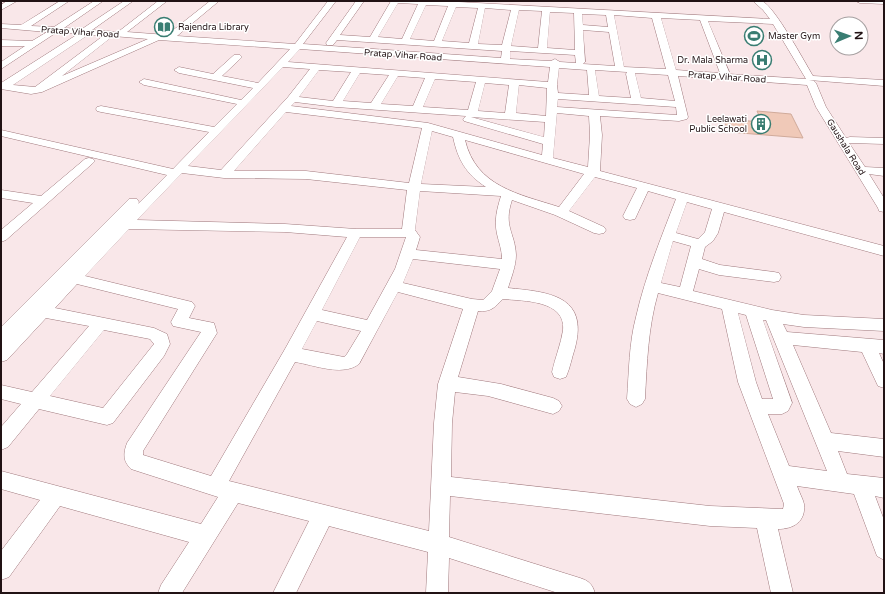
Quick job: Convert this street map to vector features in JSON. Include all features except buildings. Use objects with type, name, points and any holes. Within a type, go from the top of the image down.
[{"type":"street","points":[[1,8],[14,1]]},
{"type":"street","points":[[24,26],[65,1]]},
{"type":"street","points":[[1,66],[100,1]]},
{"type":"street","points":[[2,87],[129,1]]},
{"type":"street","points":[[121,32],[162,1]]},
{"type":"street","points":[[171,36],[215,1]]},
{"type":"street","points":[[1,355],[42,311],[111,224],[170,173],[240,108],[281,64],[294,46],[332,1]]},
{"type":"street","points":[[327,47],[360,1]]},
{"type":"street","points":[[372,39],[397,1],[776,22]]},
{"type":"street","points":[[757,1],[765,5],[812,81]]},
{"type":"street","points":[[860,1],[884,2]]},
{"type":"street","points":[[405,41],[423,2]]},
{"type":"street","points":[[438,44],[453,4]]},
{"type":"street","points":[[473,46],[482,6]]},
{"type":"street","points":[[506,59],[506,48],[515,8]]},
{"type":"street","points":[[542,50],[546,9]]},
{"type":"street","points":[[578,11],[580,63]]},
{"type":"street","points":[[610,13],[620,66]]},
{"type":"street","points":[[292,98],[336,104],[510,116],[594,113],[679,118],[683,116],[681,104],[656,16]]},
{"type":"street","points":[[703,18],[724,72]]},
{"type":"street","name":"Pratap Vihar Road","points":[[1,25],[56,30]]},
{"type":"street","name":"Pratap Vihar Road","points":[[1,25],[157,38],[221,40]]},
{"type":"street","points":[[578,27],[613,30]]},
{"type":"street","name":"Pratap Vihar Road","points":[[85,32],[121,32],[470,60],[672,71],[884,86]]},
{"type":"street","points":[[38,90],[111,34]]},
{"type":"street","points":[[334,37],[580,53]]},
{"type":"street","points":[[2,87],[33,92],[157,38]]},
{"type":"street","points":[[3,44],[34,44]]},
{"type":"street","points":[[1,337],[126,223],[237,101],[294,46]]},
{"type":"street","name":"Pratap Vihar Road","points":[[294,46],[506,59],[555,64],[580,63],[672,71],[724,72],[812,81],[884,83]]},
{"type":"street","points":[[92,49],[127,51]]},
{"type":"street","points":[[215,77],[238,57]]},
{"type":"street","points":[[465,79],[470,60]]},
{"type":"street","points":[[281,64],[316,68],[514,82],[594,99],[681,104]]},
{"type":"street","points":[[547,160],[555,64]]},
{"type":"street","points":[[224,174],[292,98],[316,68]]},
{"type":"street","points":[[179,70],[255,85]]},
{"type":"street","points":[[336,104],[356,71]]},
{"type":"street","points":[[591,71],[594,99]]},
{"type":"street","points":[[375,106],[395,73]]},
{"type":"street","points":[[631,74],[637,101]]},
{"type":"street","points":[[417,109],[431,76]]},
{"type":"street","points":[[472,113],[481,80]]},
{"type":"street","name":"Gaushala Road","points":[[812,81],[884,197]]},
{"type":"street","name":"Gaushala Road","points":[[812,81],[821,107],[884,208]]},
{"type":"street","points":[[144,82],[237,101]]},
{"type":"street","points":[[510,116],[514,82]]},
{"type":"street","points":[[283,108],[428,126],[593,173],[884,251]]},
{"type":"street","points":[[101,109],[210,130]]},
{"type":"street","points":[[451,112],[510,132],[548,142]]},
{"type":"street","points":[[561,213],[593,173],[596,135],[594,113]]},
{"type":"street","points":[[408,233],[414,187],[428,126]]},
{"type":"street","points":[[1,133],[16,141],[89,160],[170,173],[306,175],[414,187],[505,193]]},
{"type":"street","points":[[458,134],[461,151],[476,174],[487,184],[505,193],[561,213],[599,230]]},
{"type":"street","points":[[850,140],[884,141]]},
{"type":"street","points":[[16,141],[170,173]]},
{"type":"street","points":[[2,235],[89,160]]},
{"type":"street","points":[[868,170],[884,172]]},
{"type":"street","points":[[630,216],[644,186]]},
{"type":"street","points":[[395,286],[472,305],[488,306],[499,293],[510,254],[502,222],[502,208],[505,193]]},
{"type":"street","points":[[1,194],[42,200]]},
{"type":"street","points":[[636,399],[639,350],[643,318],[662,253],[683,197]]},
{"type":"street","points":[[669,235],[699,244],[707,241],[711,235],[719,207]]},
{"type":"street","points":[[111,224],[126,223],[285,228],[412,234],[413,237],[408,254],[395,286],[353,359],[348,363],[342,364],[291,354]]},
{"type":"street","points":[[169,593],[206,536],[225,489],[291,354],[356,232]]},
{"type":"street","points":[[685,294],[699,244]]},
{"type":"street","points":[[408,254],[508,265]]},
{"type":"street","points":[[694,262],[719,270],[774,277]]},
{"type":"street","points":[[69,276],[187,306],[179,322],[208,327],[209,332],[134,449],[133,458],[138,463],[225,489],[438,544],[580,589],[584,593]]},
{"type":"street","points":[[653,286],[772,316],[804,321],[884,325]]},
{"type":"street","points":[[499,293],[547,300],[558,304],[567,311],[570,320],[570,330],[560,372]]},
{"type":"street","points":[[437,593],[443,423],[447,384],[472,305]]},
{"type":"street","points":[[441,485],[710,516],[786,519],[793,514],[794,504],[756,407],[741,361],[729,306]]},
{"type":"street","points":[[1,392],[107,417],[162,344],[161,338],[154,334],[42,311]]},
{"type":"street","points":[[753,312],[783,403],[782,406],[778,408],[756,407]]},
{"type":"street","points":[[312,314],[370,328]]},
{"type":"street","points":[[772,316],[826,441],[851,484],[884,549]]},
{"type":"street","points":[[1,441],[100,324]]},
{"type":"street","points":[[782,338],[884,347]]},
{"type":"street","points":[[867,346],[884,381]]},
{"type":"street","points":[[447,384],[471,385],[493,389],[553,406]]},
{"type":"street","points":[[826,441],[884,448]]},
{"type":"street","points":[[783,475],[884,488]]},
{"type":"street","points":[[1,480],[206,536]]},
{"type":"street","points":[[1,569],[56,495]]},
{"type":"street","points":[[284,593],[324,514]]},
{"type":"street","points":[[765,519],[782,593]]},
{"type":"place","name":"Rajendra Library","points":[[164,27]]},
{"type":"place","name":"Master Gym","points":[[754,36]]},
{"type":"place","name":"Dr. Mala Sharma","points":[[762,60]]},
{"type":"place","name":"Leelawati Public School","points":[[761,124]]}]
